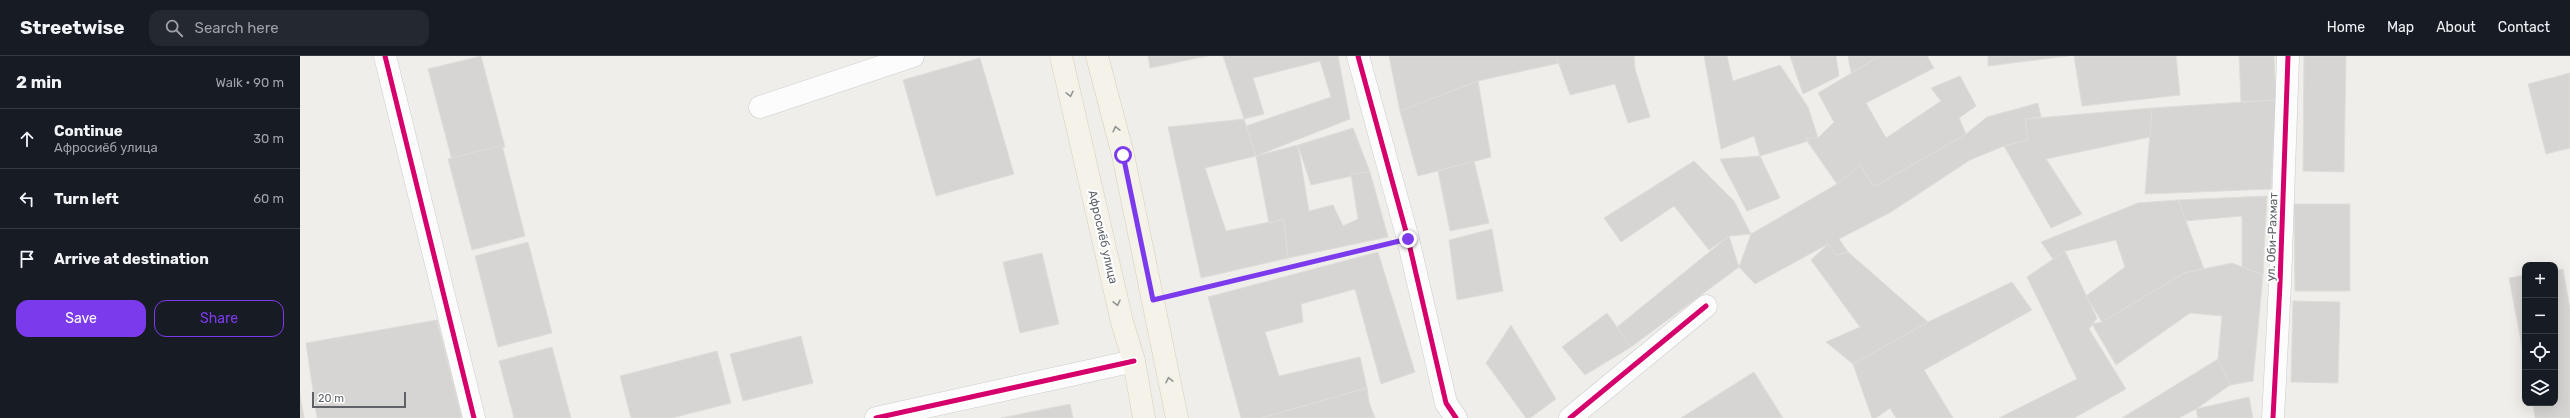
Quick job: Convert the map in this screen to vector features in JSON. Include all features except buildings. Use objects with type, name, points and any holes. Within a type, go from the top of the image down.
[{"type":"main road","name":"Афросиёб улица","points":[[1061,56],[1122,322],[1134,361],[1144,418]]},
{"type":"main road","points":[[1098,56],[1123,155],[1177,418]]},
{"type":"street","points":[[385,56],[474,418]]},
{"type":"street","points":[[760,107],[914,56]]},
{"type":"street","points":[[1358,56],[1408,239],[1446,403],[1456,418]]},
{"type":"street","name":"ул. Оби-Рахмат","points":[[2273,418],[2280,284],[2288,56]]},
{"type":"street","points":[[1570,418],[1706,306]]},
{"type":"street","points":[[876,418],[1134,361]]},
{"type":"path","points":[[1153,300],[1408,239]]},
{"type":"cycle path","points":[[385,56],[474,418]]},
{"type":"cycle path","points":[[1358,56],[1408,239],[1446,403],[1456,418]]},
{"type":"cycle path","points":[[2273,418],[2280,284],[2288,56]]},
{"type":"cycle path","points":[[1570,418],[1706,306]]},
{"type":"cycle path","points":[[876,418],[1134,361]]},
{"type":"route","points":[[1123,155],[1153,300],[1408,239]]}]
